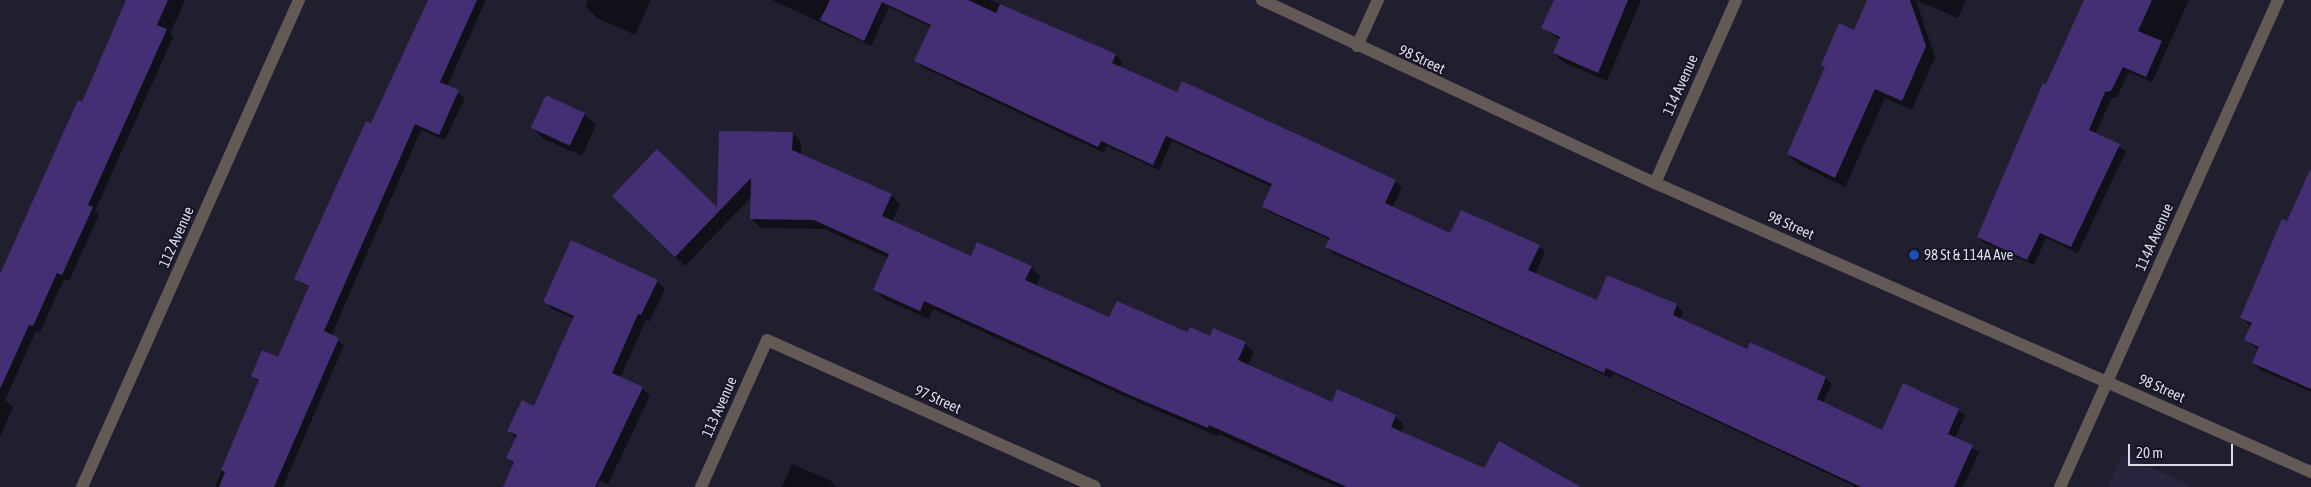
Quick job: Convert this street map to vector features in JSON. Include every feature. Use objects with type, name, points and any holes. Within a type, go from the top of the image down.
[{"type":"street","name":"112 Avenue","points":[[82,487],[299,0]]},
{"type":"street","name":"98 Street","points":[[1262,0],[1357,46],[1655,183],[2311,472]]},
{"type":"street","points":[[1357,46],[1378,0]]},
{"type":"street","name":"114 Avenue","points":[[1655,183],[1736,0]]},
{"type":"street","name":"114A Avenue","points":[[2060,487],[2278,0]]},
{"type":"street","name":"113 Avenue","points":[[701,487],[767,340]]},
{"type":"street","name":"97 Street","points":[[767,340],[1095,487]]},
{"type":"shaded area","points":[[2122,455],[2190,485],[2189,487],[2108,487]]},
{"type":"building","points":[[126,0],[168,0],[157,25],[167,29],[88,205],[93,207],[62,275],[57,273],[33,326],[29,325],[0,389],[0,274],[78,100],[82,102]]},
{"type":"building","points":[[428,0],[477,0],[440,82],[459,90],[439,135],[415,124],[324,331],[339,338],[274,487],[219,487],[225,472],[221,470],[259,380],[251,376],[262,350],[278,357],[309,286],[294,279],[366,121],[371,123]]},
{"type":"building","points":[[830,0],[968,0],[996,13],[1000,4],[1116,54],[1112,63],[1177,92],[1182,81],[1396,180],[1385,203],[1450,233],[1461,210],[1540,245],[1528,270],[1597,300],[1607,275],[1677,304],[1673,315],[1747,349],[1750,342],[1826,377],[1817,399],[1882,430],[1903,383],[1959,409],[1948,434],[1973,445],[1954,487],[1861,487],[1606,368],[1604,373],[1325,247],[1330,238],[1262,207],[1272,184],[1166,136],[1153,165],[1101,141],[1098,147],[914,61],[931,25],[882,2],[864,41],[820,20]]},
{"type":"building","points":[[1554,0],[1628,0],[1598,73],[1553,53],[1560,37],[1541,28]]},
{"type":"building","points":[[1867,0],[1910,0],[1926,46],[1902,101],[1875,89],[1835,178],[1787,154],[1825,67],[1821,65],[1839,23],[1854,30]]},
{"type":"building","points":[[2084,0],[2152,0],[2138,31],[2162,41],[2146,77],[2123,67],[2111,91],[2105,92],[2089,130],[2120,144],[2071,247],[2040,233],[2027,260],[1977,237],[2043,83],[2046,84]]},
{"type":"building","points":[[546,95],[585,113],[570,146],[531,128]]},
{"type":"building","points":[[719,131],[793,132],[792,150],[892,194],[882,216],[971,256],[977,242],[1032,266],[1025,280],[1109,317],[1117,301],[1187,332],[1190,327],[1210,336],[1213,328],[1246,342],[1238,360],[1332,402],[1337,389],[1396,415],[1391,427],[1484,468],[1499,441],[1581,487],[1347,487],[1209,425],[1208,428],[1132,396],[924,301],[920,311],[873,290],[889,254],[814,220],[750,219],[751,178],[675,257],[612,196],[657,149],[717,207]]},
{"type":"building","points":[[2311,168],[2311,389],[2252,363],[2259,347],[2244,340],[2252,323],[2240,318],[2282,219],[2287,221]]},
{"type":"building","points":[[571,240],[658,280],[641,315],[638,314],[612,373],[643,387],[595,487],[503,487],[514,462],[506,458],[517,435],[507,431],[522,400],[534,406],[574,316],[543,302]]},
{"type":"place","name":"98 St & 114A Ave","points":[[1914,255]]}]
